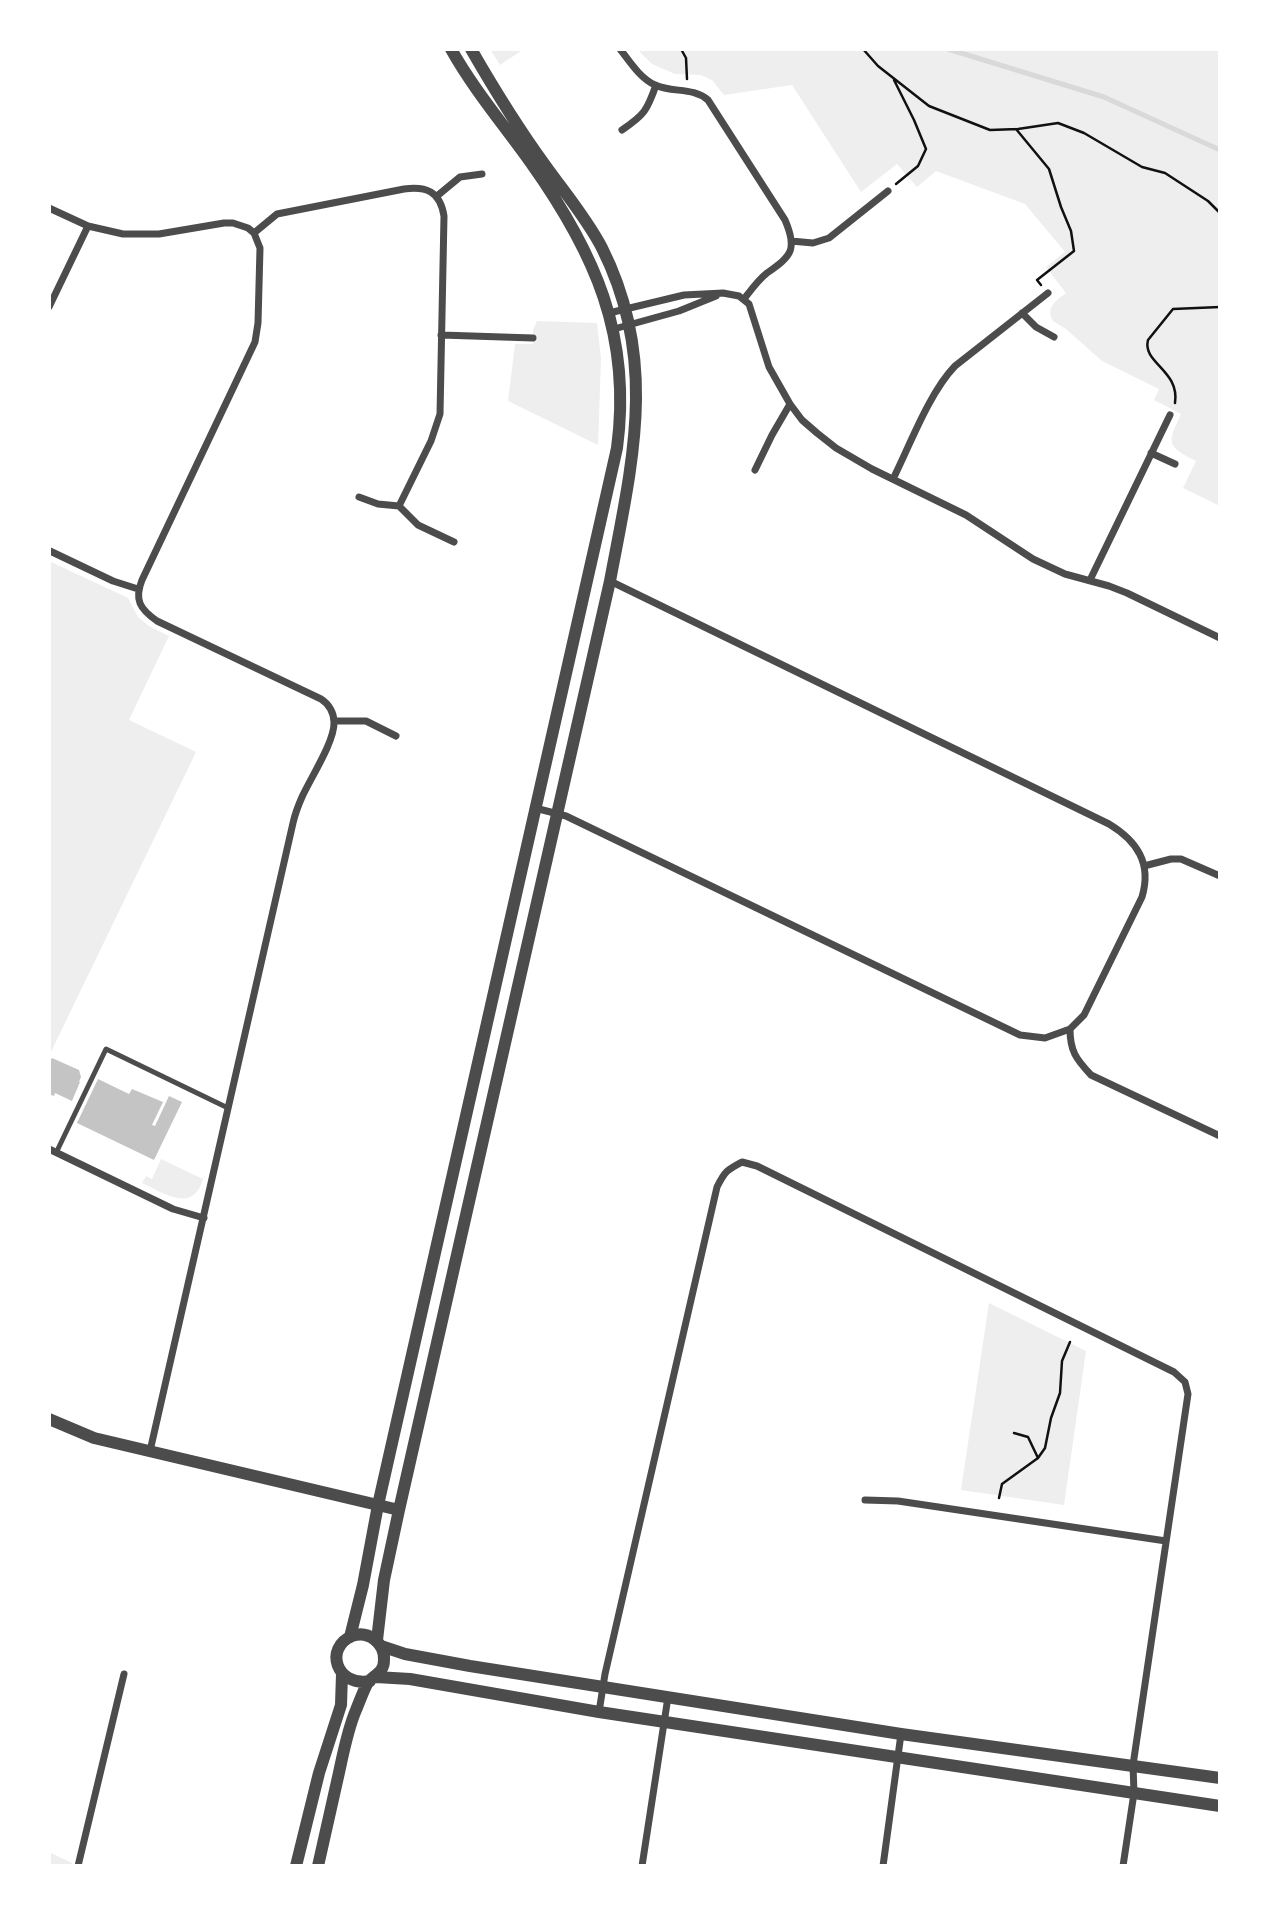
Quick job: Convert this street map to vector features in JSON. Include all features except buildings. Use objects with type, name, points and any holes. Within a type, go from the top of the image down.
[{"type":"street","points":[[296,1866],[319,1773],[341,1705],[342,1674],[337,1653],[350,1637],[363,1585],[378,1505],[621,423],[622,397],[614,329],[594,268],[533,166],[451,49]]},
{"type":"street","points":[[318,1866],[349,1730],[373,1679],[383,1665],[379,1643],[384,1580],[610,581],[635,424],[636,363],[629,324],[626,309],[602,247],[525,136],[471,49]]},
{"type":"street","points":[[620,49],[642,76],[656,85],[696,92],[708,100],[785,220],[791,241],[788,255],[760,279],[744,299]]},
{"type":"street","points":[[622,130],[646,110],[656,85]]},
{"type":"street","points":[[437,196],[460,177],[482,174]]},
{"type":"street","points":[[254,233],[271,218],[286,211],[408,188],[418,188],[440,200],[444,216],[440,414],[431,441],[399,506]]},
{"type":"street","points":[[791,241],[813,243],[829,237],[888,191]]},
{"type":"street","points":[[49,208],[88,226],[139,236],[233,223],[254,233],[260,248],[255,342],[138,589],[140,603],[143,610],[157,621],[321,699],[327,703],[334,721],[331,738],[295,816],[150,1451]]},
{"type":"street","points":[[49,307],[88,226]]},
{"type":"street","points":[[614,329],[679,311],[723,293]]},
{"type":"street","points":[[609,313],[684,295],[733,293],[744,299],[753,312],[769,367],[790,404],[826,441],[893,479],[966,514],[1033,559],[1065,574],[1127,593],[1220,638]]},
{"type":"street","points":[[893,479],[947,374],[1048,293]]},
{"type":"street","points":[[1022,313],[1036,327],[1054,337]]},
{"type":"street","points":[[441,335],[533,338]]},
{"type":"street","points":[[755,470],[790,404]]},
{"type":"street","points":[[1090,580],[1170,415]]},
{"type":"street","points":[[1151,453],[1175,464]]},
{"type":"street","points":[[359,497],[378,504],[399,506],[418,525],[454,542]]},
{"type":"street","points":[[50,551],[113,581],[138,589]]},
{"type":"street","points":[[536,808],[556,813],[1020,1035],[1045,1038],[1070,1029],[1084,1015],[1142,897],[1145,879],[1140,853],[1132,840],[1110,824],[589,572]]},
{"type":"street","points":[[334,721],[366,721],[396,736]]},
{"type":"street","points":[[1144,866],[1181,859],[1220,876]]},
{"type":"street","points":[[1070,1029],[1073,1052],[1091,1074],[1220,1136]]},
{"type":"street","points":[[53,1151],[173,1209],[204,1218]]},
{"type":"street","points":[[599,1712],[718,1187],[725,1170],[742,1162],[757,1166],[1174,1372],[1185,1382],[1188,1394],[1133,1765],[1134,1793],[1123,1866]]},
{"type":"street","points":[[49,1419],[87,1436],[399,1510]]},
{"type":"street","points":[[865,1500],[898,1501],[1166,1541]]},
{"type":"street","points":[[350,1637],[364,1635],[414,1656],[470,1666],[901,1734],[1220,1779]]},
{"type":"street","points":[[466,1689],[470,1666]]},
{"type":"street","points":[[78,1866],[124,1674]]},
{"type":"street","points":[[342,1674],[355,1682],[410,1679],[599,1712],[1220,1806]]},
{"type":"street","points":[[642,1866],[668,1697]]},
{"type":"street","points":[[883,1866],[901,1734]]},
{"type":"lane","points":[[53,1151],[106,1049],[228,1108]]},
{"type":"path","points":[[681,49],[686,58],[686,90]]},
{"type":"path","points":[[863,49],[878,66],[929,106],[990,130],[1058,123],[1084,133],[1142,167],[1165,173],[1208,201],[1220,213]]},
{"type":"path","points":[[888,191],[918,166],[926,149],[893,77]]},
{"type":"path","points":[[1016,129],[1049,169],[1060,207],[1071,232],[1073,251],[1037,280],[1048,293]]},
{"type":"path","points":[[1170,415],[1175,402],[1174,383],[1150,355],[1146,344],[1173,309],[1220,307]]},
{"type":"path","points":[[999,1498],[1002,1484],[1038,1458],[1047,1444],[1051,1418],[1060,1393],[1062,1361],[1070,1342]]},
{"type":"path","points":[[1014,1433],[1028,1437],[1038,1458]]},
{"type":"shaded area","points":[[490,49],[524,49],[500,65]]},
{"type":"shaded area","points":[[637,49],[1220,49],[1220,506],[1183,488],[1196,461],[1174,447],[1172,437],[1181,414],[1154,400],[1159,389],[1102,361],[1053,321],[1051,308],[1066,293],[1046,267],[1065,252],[1025,204],[936,171],[917,187],[897,164],[861,192],[792,85],[724,95],[712,80],[701,75],[675,74],[652,64]]},
{"type":"shaded area","points":[[537,321],[597,323],[601,359],[598,445],[508,401],[515,344],[533,344],[533,330]]},
{"type":"shaded area","points":[[49,561],[128,598],[138,617],[169,636],[129,720],[196,752],[49,1056]]},
{"type":"shaded area","points":[[161,1159],[203,1179],[192,1196],[177,1198],[142,1183],[146,1176],[152,1179]]},
{"type":"shaded area","points":[[989,1303],[1086,1351],[1064,1505],[961,1490]]},
{"type":"shaded area","points":[[49,1852],[72,1863],[71,1866],[49,1866]]},
{"type":"waterway","points":[[948,49],[1104,97],[1220,150]]}]
